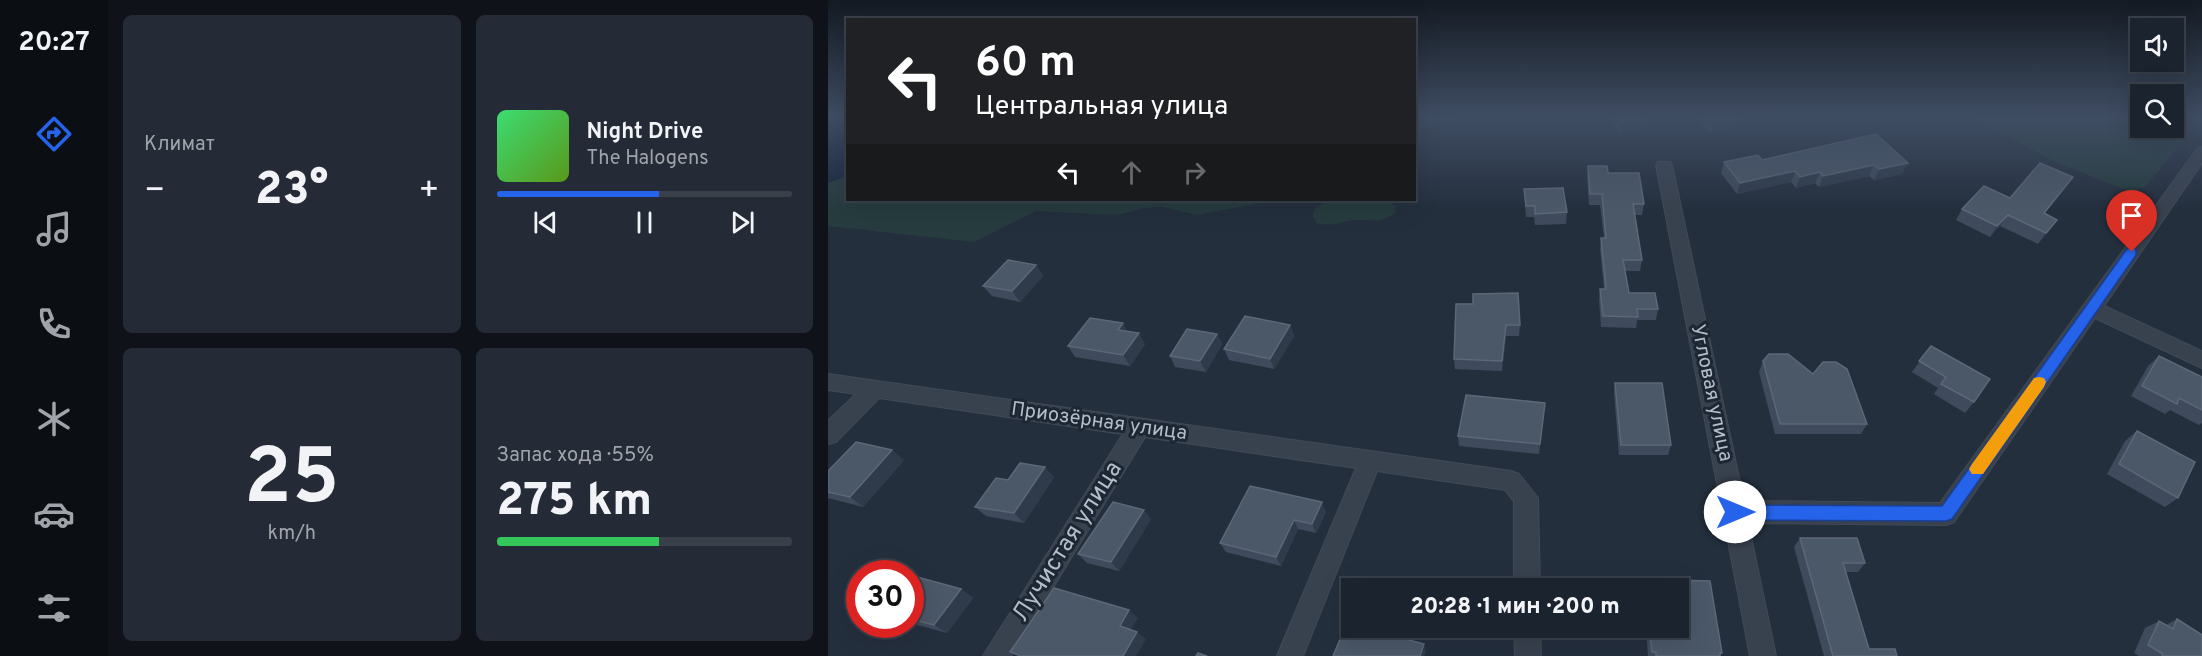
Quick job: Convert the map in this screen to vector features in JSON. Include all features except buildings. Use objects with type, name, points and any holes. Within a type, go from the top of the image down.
[{"type":"street","points":[[1735,512],[1946,514],[2202,152]]},
{"type":"street","name":"Угловая улица","points":[[1664,165],[1763,656]]},
{"type":"street","points":[[2091,308],[2202,360]]},
{"type":"street","name":"Приозёрная улица","points":[[828,382],[1510,481],[1518,486],[1526,498],[1527,578]]},
{"type":"street","points":[[828,435],[875,389]]},
{"type":"street","name":"Лучистая улица","points":[[996,656],[1139,428]]},
{"type":"street","points":[[1290,656],[1370,462]]},
{"type":"street","points":[[1527,638],[1528,656]]},
{"type":"green space","points":[[2029,148],[2178,148],[2146,186],[2133,193],[2056,162]]},
{"type":"green space","points":[[846,176],[846,201],[1274,201],[1197,215],[1162,207],[1145,208],[1117,215],[1036,211],[974,242],[828,226],[828,183]]},
{"type":"green space","points":[[1327,201],[1389,201],[1396,207],[1395,213],[1382,220],[1354,220],[1328,224],[1317,223],[1313,217],[1314,210]]},
{"type":"water","points":[[828,148],[846,148],[846,177],[828,183]]},
{"type":"slow traffic","points":[[1977,469],[2039,382]]},
{"type":"route","points":[[1735,512],[1946,514],[2132,252]]}]
